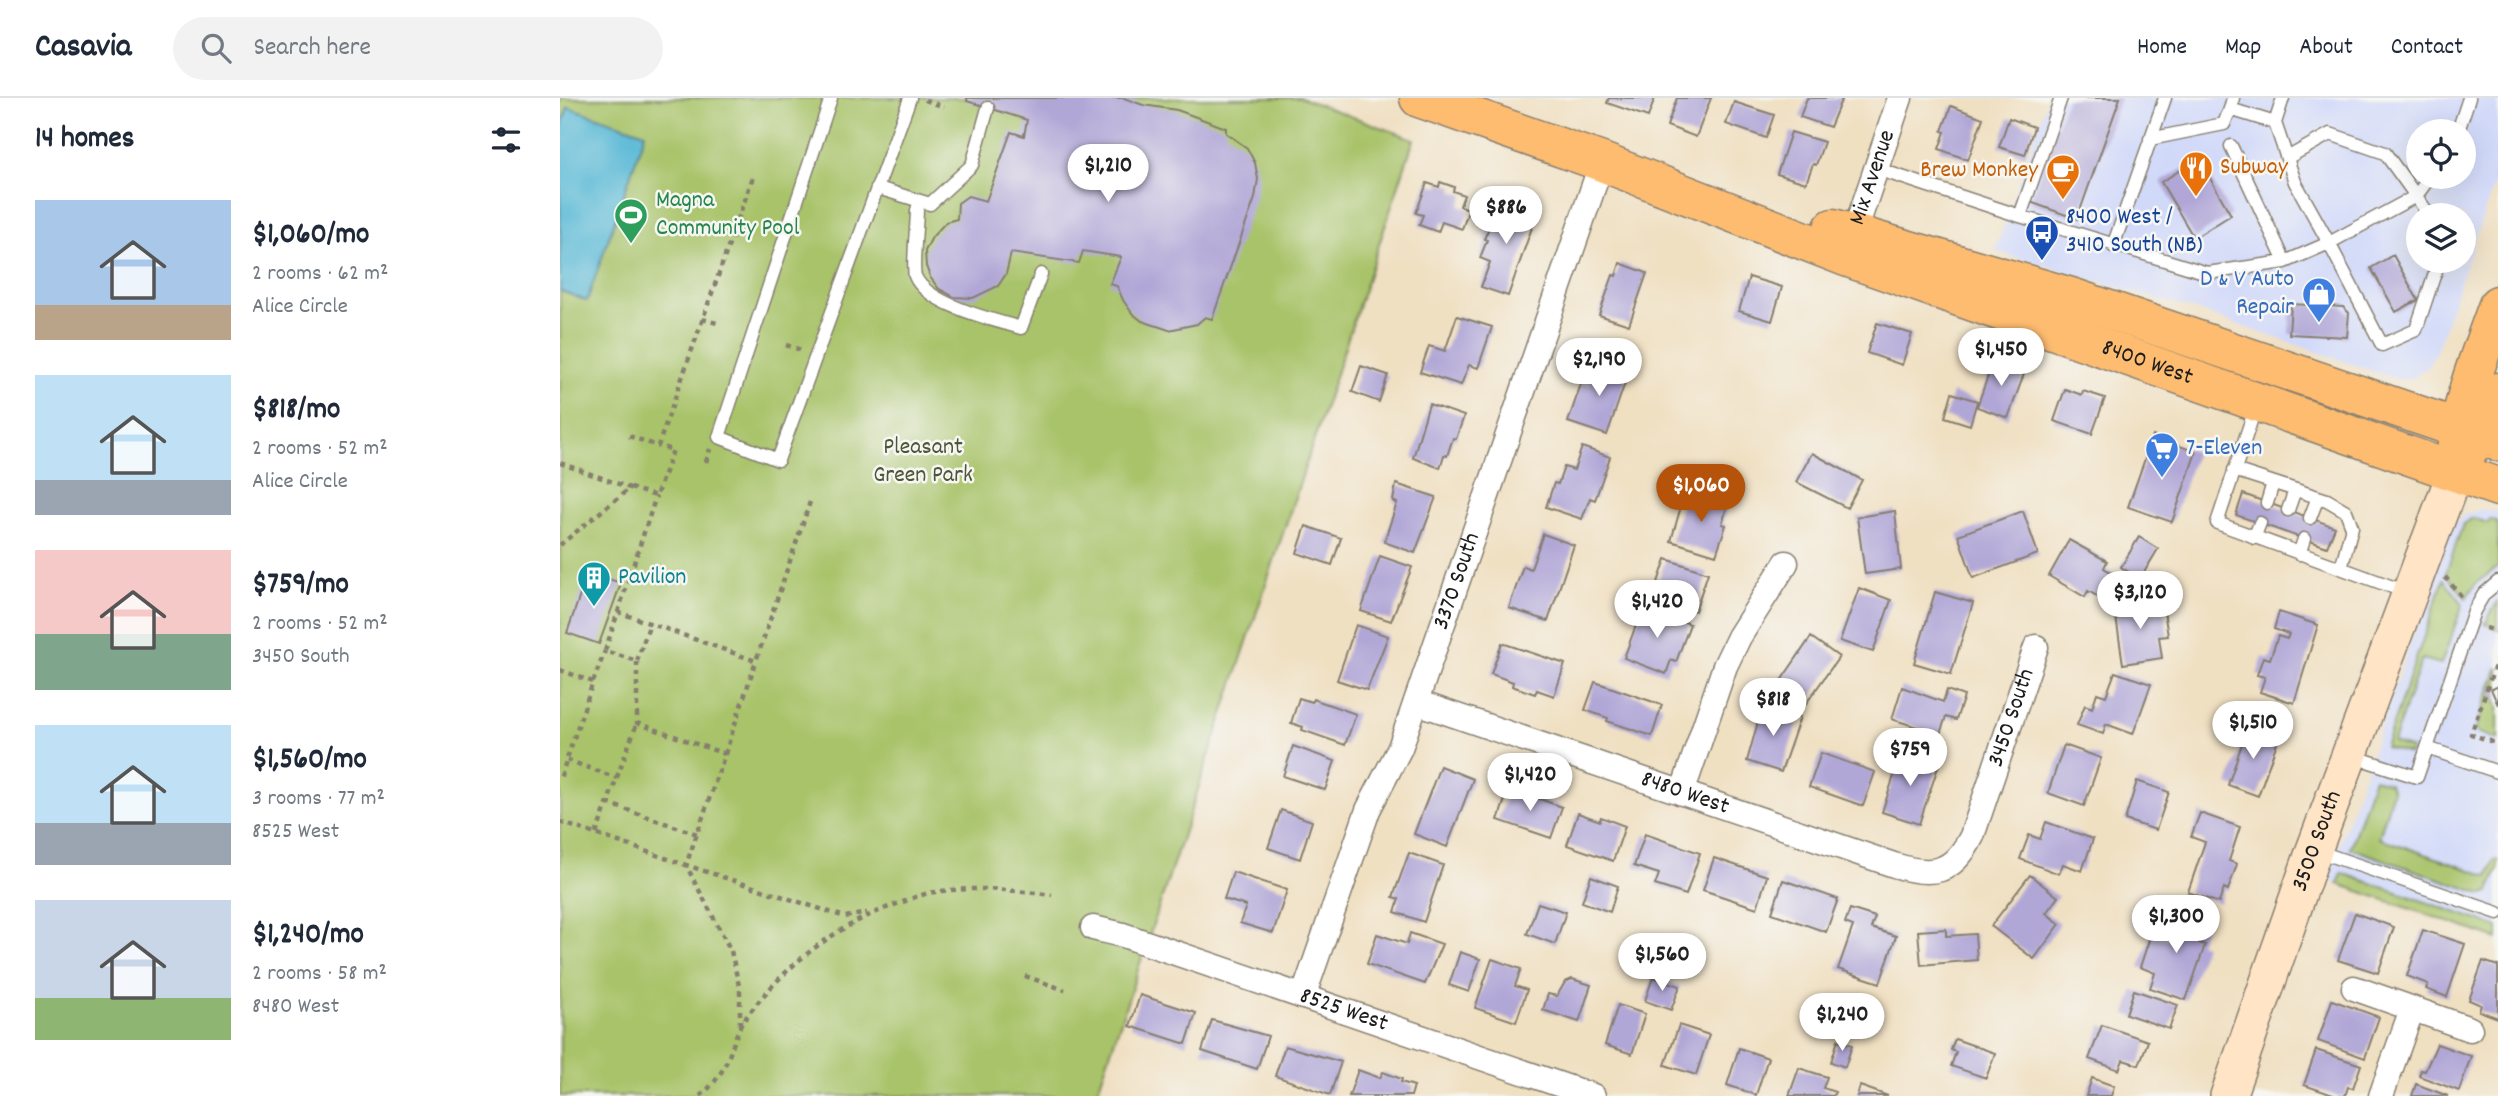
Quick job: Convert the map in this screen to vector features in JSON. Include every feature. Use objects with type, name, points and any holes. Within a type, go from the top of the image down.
[{"type":"main road","name":"8400 West","points":[[1419,98],[1602,162],[1740,203],[2257,402],[2498,487]]},
{"type":"main road","name":"8400 West","points":[[1850,245],[2084,302],[2478,435]]},
{"type":"main road","name":"3500 South","points":[[2478,435],[2498,305]]},
{"type":"main road","name":"3500 South","points":[[2455,472],[2478,435],[2498,392]]},
{"type":"street","name":"Mix Avenue","points":[[1850,245],[1900,98]]},
{"type":"street","name":"3370 South","points":[[1303,997],[1368,810],[1395,761],[1602,162]]},
{"type":"street","name":"3500 South","points":[[2228,1096],[2314,850],[2455,472]]},
{"type":"street","points":[[1682,793],[1730,656],[1786,563]]},
{"type":"street","name":"3450 South","points":[[1954,863],[1964,852],[1972,836],[2036,647]]},
{"type":"street","name":"8480 West","points":[[1416,702],[1909,870],[1924,873],[1940,871],[1954,863]]},
{"type":"street","name":"8525 West","points":[[1093,928],[1123,935],[1594,1096]]},
{"type":"street","points":[[2354,988],[2470,1029]]},
{"type":"street","points":[[2381,1096],[2412,1009]]},
{"type":"lane","points":[[831,98],[719,437],[778,460],[910,98]]},
{"type":"lane","points":[[2020,216],[2061,98]]},
{"type":"lane","points":[[2113,246],[2165,98]]},
{"type":"lane","points":[[2283,98],[2275,123],[2295,182],[2382,345],[2416,330],[2435,273]]},
{"type":"lane","points":[[2462,119],[2469,98]]},
{"type":"lane","points":[[2150,139],[2224,124],[2231,103],[2275,123]]},
{"type":"lane","points":[[877,188],[930,204],[972,165],[989,108]]},
{"type":"lane","points":[[2287,158],[2330,134],[2385,153],[2421,203]]},
{"type":"lane","points":[[2231,146],[2285,262]]},
{"type":"lane","points":[[1877,169],[2207,274],[2285,262],[2329,243],[2416,196],[2421,189]]},
{"type":"lane","points":[[920,201],[917,210],[915,275],[930,295],[989,319],[1021,328],[1041,274]]},
{"type":"lane","points":[[2257,402],[2217,523],[2411,593]]},
{"type":"lane","points":[[2234,470],[2318,497],[2346,511],[2351,527],[2341,569]]},
{"type":"lane","points":[[2267,503],[2273,482]]},
{"type":"lane","points":[[2288,510],[2295,489]]},
{"type":"lane","points":[[2310,518],[2318,497]]},
{"type":"lane","points":[[2254,538],[2260,523]]},
{"type":"lane","points":[[2276,545],[2281,531]]},
{"type":"lane","points":[[2299,554],[2304,538]]},
{"type":"lane","points":[[2349,755],[2417,777],[2473,612],[2484,594],[2498,582]]},
{"type":"lane","points":[[2427,748],[2498,772]]},
{"type":"lane","points":[[2314,850],[2498,913]]},
{"type":"path","points":[[918,98],[944,107]]},
{"type":"path","points":[[658,446],[754,174]]},
{"type":"path","points":[[702,319],[717,323]]},
{"type":"path","points":[[560,779],[673,450],[629,436]]},
{"type":"path","points":[[560,463],[656,496]]},
{"type":"path","points":[[560,545],[630,488]]},
{"type":"path","points":[[740,1026],[740,990],[731,951],[686,865],[811,499]]},
{"type":"path","points":[[2443,573],[2465,600]]},
{"type":"path","points":[[618,612],[755,660]]},
{"type":"path","points":[[596,834],[637,723],[637,661],[650,623]]},
{"type":"path","points":[[2485,627],[2498,632]]},
{"type":"path","points":[[605,651],[637,661]]},
{"type":"path","points":[[2498,657],[2471,734],[2498,744]]},
{"type":"path","points":[[560,670],[593,682]]},
{"type":"path","points":[[637,723],[725,754]]},
{"type":"path","points":[[567,760],[617,778]]},
{"type":"path","points":[[607,803],[697,834]]},
{"type":"path","points":[[560,822],[845,916],[872,913]]},
{"type":"path","points":[[700,1096],[709,1090],[727,1061],[740,1026],[772,986],[808,952],[845,926],[872,913],[933,892],[993,888],[1052,895]]},
{"type":"path","points":[[1025,976],[1065,990]]},
{"type":"shaded area","points":[[2048,98],[2498,98],[2498,173],[2476,237],[2476,203],[2406,203],[2406,273],[2463,273],[2436,352],[2428,367],[2413,378],[2392,378],[2198,311],[1995,251]]},
{"type":"shaded area","points":[[2483,509],[2498,512],[2498,939],[2327,880],[2450,531],[2465,514]]},
{"type":"green space","name":"Pleasant Green Park","points":[[560,98],[1301,98],[1414,139],[1096,1096],[560,1096]]},
{"type":"green space","points":[[2473,518],[2488,523],[2490,519],[2498,522],[2498,567],[2476,583],[2466,598],[2446,573],[2463,524]]},
{"type":"green space","points":[[2444,579],[2463,604],[2441,664],[2422,659],[2393,742],[2411,749],[2409,754],[2385,747]]},
{"type":"green space","points":[[2498,600],[2498,629],[2485,624]]},
{"type":"green space","points":[[2498,667],[2498,686],[2492,689],[2498,706],[2498,740],[2475,731]]},
{"type":"green space","points":[[2374,778],[2389,783],[2393,790],[2379,838],[2488,876],[2494,860],[2498,860],[2498,870],[2489,892],[2483,894],[2350,848]]},
{"type":"green space","points":[[2342,873],[2498,927],[2498,939],[2338,884]]},
{"type":"water","points":[[568,107],[645,133],[587,301],[560,291],[560,131]]},
{"type":"building","points":[[967,98],[1124,98],[1143,105],[1177,110],[1226,128],[1226,133],[1247,148],[1255,163],[1258,179],[1255,198],[1212,319],[1205,317],[1197,324],[1169,330],[1142,321],[1132,313],[1117,286],[1110,284],[1121,257],[1083,251],[1079,263],[1011,253],[1006,274],[998,286],[973,298],[954,297],[939,289],[926,266],[925,251],[932,237],[946,222],[957,219],[958,203],[968,196],[986,201],[1011,132],[1024,136],[1027,120],[967,101]]},
{"type":"building","points":[[1609,98],[1655,98],[1648,117],[1607,103]]},
{"type":"building","points":[[1677,98],[1711,98],[1696,137],[1667,126]]},
{"type":"building","points":[[1807,98],[1842,98],[1830,127],[1800,117]]},
{"type":"building","points":[[2067,98],[2120,98],[2077,219],[2030,202]]},
{"type":"building","points":[[1734,102],[1774,115],[1766,138],[1726,124]]},
{"type":"building","points":[[1951,106],[1983,118],[1968,160],[1939,149]]},
{"type":"building","points":[[2009,118],[2034,127],[2025,155],[1999,147]]},
{"type":"building","points":[[1791,132],[1824,142],[1806,183],[1777,174]]},
{"type":"building","name":"Subway","points":[[2199,159],[2231,215],[2194,238],[2161,182]]},
{"type":"building","points":[[1440,182],[1454,187],[1453,191],[1464,195],[1460,206],[1469,209],[1462,229],[1442,222],[1438,232],[1419,225],[1423,215],[1416,213],[1427,183],[1439,187]]},
{"type":"building","points":[[1501,200],[1537,213],[1508,296],[1481,287],[1490,262],[1480,258],[1487,240],[1484,239]]},
{"type":"building","points":[[2393,255],[2418,300],[2396,312],[2371,268]]},
{"type":"building","points":[[1620,263],[1647,273],[1629,325],[1599,315]]},
{"type":"building","points":[[1749,277],[1782,287],[1772,321],[1739,311]]},
{"type":"building","name":"D & V Auto Repair","points":[[2291,304],[2343,307],[2349,313],[2347,337],[2289,334]]},
{"type":"building","points":[[1457,316],[1492,327],[1478,368],[1469,365],[1461,385],[1420,372],[1429,346],[1445,351]]},
{"type":"building","points":[[1877,323],[1912,334],[1902,365],[1867,353]]},
{"type":"building","points":[[1995,356],[2014,363],[2012,369],[2024,374],[2008,418],[1977,407]]},
{"type":"building","points":[[1597,360],[1629,371],[1607,435],[1568,422],[1582,381],[1589,384]]},
{"type":"building","points":[[1361,366],[1388,375],[1379,402],[1352,392]]},
{"type":"building","points":[[2065,389],[2082,395],[2083,391],[2105,398],[2092,434],[2054,421]]},
{"type":"building","points":[[1952,393],[1977,401],[1970,425],[1945,417]]},
{"type":"building","points":[[1429,404],[1464,416],[1456,439],[1453,438],[1440,468],[1413,458]]},
{"type":"building","name":"7-Eleven","points":[[2153,436],[2196,452],[2172,522],[2128,507]]},
{"type":"building","points":[[1582,447],[1610,457],[1595,500],[1590,498],[1582,519],[1546,507],[1554,483],[1558,484],[1564,467],[1574,470]]},
{"type":"building","points":[[1812,453],[1862,480],[1847,508],[1796,482]]},
{"type":"building","points":[[1396,484],[1436,497],[1415,553],[1384,542],[1397,503],[1393,501]]},
{"type":"building","points":[[1708,494],[1729,501],[1722,524],[1726,525],[1716,555],[1671,541],[1684,496],[1705,503]]},
{"type":"building","name":"7-Eleven","points":[[2243,494],[2335,527],[2327,547],[2236,515]]},
{"type":"building","points":[[1895,511],[1901,569],[1865,574],[1857,517]]},
{"type":"building","points":[[2023,511],[2038,554],[1973,578],[1958,535]]},
{"type":"building","points":[[1306,526],[1341,538],[1332,565],[1297,553]]},
{"type":"building","points":[[1543,534],[1574,545],[1548,621],[1509,608],[1523,566],[1531,569]]},
{"type":"building","points":[[2139,537],[2158,549],[2140,579],[2121,567]]},
{"type":"building","points":[[2069,540],[2107,561],[2104,568],[2114,574],[2100,598],[2088,591],[2085,597],[2049,576]]},
{"type":"building","points":[[1380,556],[1412,567],[1391,621],[1361,611]]},
{"type":"building","points":[[1666,559],[1708,573],[1695,611],[1653,597]]},
{"type":"building","name":"Pavilion","points":[[588,572],[621,583],[599,644],[567,633]]},
{"type":"building","points":[[1859,588],[1891,600],[1873,652],[1840,641]]},
{"type":"building","points":[[1935,592],[1973,603],[1951,674],[1914,663]]},
{"type":"building","points":[[2148,598],[2150,613],[2164,611],[2168,636],[2159,637],[2162,658],[2123,664],[2114,604]]},
{"type":"building","points":[[1643,606],[1690,624],[1676,662],[1671,660],[1666,674],[1624,658]]},
{"type":"building","points":[[2279,612],[2318,625],[2294,703],[2260,692],[2265,677],[2257,675],[2263,657],[2270,659],[2278,636],[2287,639],[2289,634],[2274,629]]},
{"type":"building","points":[[1356,625],[1388,636],[1367,690],[1337,680]]},
{"type":"building","points":[[1811,637],[1839,657],[1805,705],[1778,685]]},
{"type":"building","points":[[1502,643],[1565,664],[1554,696],[1537,690],[1535,694],[1512,686],[1513,682],[1491,674]]},
{"type":"building","points":[[2115,672],[2151,684],[2133,734],[2106,724],[2103,734],[2077,725],[2085,705],[2092,708],[2097,693],[2106,696]]},
{"type":"building","points":[[1595,682],[1662,705],[1652,736],[1607,721],[1608,718],[1585,710]]},
{"type":"building","points":[[2498,686],[2498,705],[2491,689]]},
{"type":"building","points":[[1902,687],[1943,702],[1947,690],[1964,696],[1956,720],[1946,717],[1936,745],[1916,738],[1920,728],[1892,719]]},
{"type":"building","points":[[1299,698],[1312,702],[1313,699],[1356,714],[1345,745],[1302,730],[1303,727],[1291,723]]},
{"type":"building","points":[[1763,704],[1800,717],[1781,772],[1747,761]]},
{"type":"building","points":[[2248,726],[2279,737],[2258,796],[2228,785]]},
{"type":"building","points":[[2064,745],[2101,758],[2084,806],[2048,793]]},
{"type":"building","points":[[1293,746],[1335,761],[1325,790],[1283,776]]},
{"type":"building","points":[[1902,752],[1939,764],[1919,824],[1882,812]]},
{"type":"building","points":[[1821,753],[1875,772],[1863,806],[1809,787]]},
{"type":"building","points":[[1440,766],[1473,779],[1447,847],[1414,834]]},
{"type":"building","points":[[2137,781],[2169,792],[2156,830],[2125,820]]},
{"type":"building","points":[[1509,788],[1562,807],[1551,838],[1498,820]]},
{"type":"building","points":[[1281,810],[1312,821],[1300,859],[1268,848]]},
{"type":"building","points":[[1578,813],[1600,821],[1601,817],[1625,826],[1613,861],[1567,845]]},
{"type":"building","points":[[2200,813],[2240,827],[2229,861],[2237,864],[2228,890],[2224,888],[2219,903],[2188,892],[2205,842],[2191,837]]},
{"type":"building","points":[[2046,822],[2093,839],[2082,871],[2063,864],[2059,874],[2020,859],[2029,835],[2040,839]]},
{"type":"building","points":[[1645,834],[1700,853],[1686,895],[1655,885],[1659,874],[1634,866]]},
{"type":"building","points":[[1409,853],[1443,865],[1424,922],[1395,912],[1399,899],[1393,897]]},
{"type":"building","points":[[1714,858],[1767,876],[1757,908],[1703,890]]},
{"type":"building","points":[[1233,872],[1287,890],[1273,933],[1240,923],[1246,906],[1224,899]]},
{"type":"building","points":[[2030,875],[2058,897],[2046,913],[2060,924],[2034,959],[1991,926]]},
{"type":"building","points":[[1591,876],[1618,886],[1610,912],[1582,902]]},
{"type":"building","points":[[1783,880],[1838,899],[1826,932],[1772,913]]},
{"type":"building","points":[[1538,903],[1566,912],[1555,944],[1527,934]]},
{"type":"building","points":[[1850,909],[1875,917],[1871,928],[1896,936],[1880,983],[1838,969],[1853,926],[1845,923]]},
{"type":"building","points":[[2179,909],[2208,919],[2199,943],[2205,945],[2186,1000],[2150,988],[2155,973],[2140,967],[2151,934],[2168,939]]},
{"type":"building","points":[[2355,913],[2394,927],[2378,973],[2338,960]]},
{"type":"building","points":[[1946,929],[1946,936],[1975,934],[1977,960],[1921,965],[1918,931]]},
{"type":"building","points":[[2423,930],[2465,944],[2447,997],[2426,989],[2428,984],[2407,976]]},
{"type":"building","points":[[1410,933],[1442,944],[1425,984],[1367,964],[1377,934],[1407,944]]},
{"type":"building","points":[[1460,952],[1480,959],[1469,992],[1449,985]]},
{"type":"building","points":[[1492,959],[1521,969],[1515,986],[1527,990],[1516,1022],[1475,1008]]},
{"type":"building","points":[[2483,961],[2498,966],[2498,1018],[2479,1011],[2481,1005],[2469,1000]]},
{"type":"building","points":[[1653,977],[1680,986],[1671,1010],[1645,1001]]},
{"type":"building","points":[[1572,979],[1591,985],[1579,1022],[1543,1010],[1548,994],[1557,996],[1565,982]]},
{"type":"building","points":[[2134,990],[2178,1005],[2169,1029],[2126,1014]]},
{"type":"building","points":[[1140,995],[1196,1013],[1186,1044],[1130,1026]]},
{"type":"building","points":[[2332,1000],[2379,1017],[2365,1058],[2318,1041]]},
{"type":"building","points":[[1618,1005],[1645,1014],[1632,1054],[1605,1045]]},
{"type":"building","points":[[1212,1020],[1268,1036],[1257,1069],[1202,1051]]},
{"type":"building","points":[[1679,1025],[1709,1035],[1696,1075],[1665,1065]]},
{"type":"building","points":[[2102,1025],[2148,1041],[2139,1065],[2123,1060],[2119,1070],[2089,1059]]},
{"type":"building","points":[[1955,1039],[1995,1053],[1986,1078],[1951,1066],[1956,1052],[1951,1050]]},
{"type":"building","points":[[1838,1040],[1852,1045],[1845,1067],[1831,1062]]},
{"type":"building","points":[[2437,1044],[2471,1056],[2459,1091],[2419,1076],[2421,1070],[2425,1071]]},
{"type":"building","points":[[1285,1046],[1341,1062],[1330,1095],[1275,1076]]},
{"type":"building","points":[[1739,1048],[1768,1058],[1756,1095],[1727,1085]]},
{"type":"building","points":[[2316,1050],[2361,1065],[2353,1088],[2348,1087],[2345,1096],[2336,1096],[2304,1085]]},
{"type":"building","points":[[1799,1068],[1827,1077],[1823,1088],[1835,1092],[1833,1096],[1789,1096]]},
{"type":"building","points":[[1358,1070],[1380,1078],[1383,1072],[1402,1079],[1401,1082],[1414,1086],[1411,1096],[1349,1096]]},
{"type":"building","points":[[2092,1078],[2114,1086],[2111,1096],[2086,1096]]},
{"type":"building","points":[[2416,1084],[2448,1096],[2412,1096]]},
{"type":"building","points":[[1860,1086],[1888,1096],[1857,1096]]},
{"type":"place","name":"Subway","points":[[2196,198]]},
{"type":"place","name":"Brew Monkey","points":[[2063,201]]},
{"type":"place","name":"Magna Community Pool","points":[[631,245]]},
{"type":"place","name":"8400 West / 3410 South (NB)","points":[[2042,262]]},
{"type":"place","name":"D & V Auto Repair","points":[[2319,324]]},
{"type":"place","name":"7-Eleven","points":[[2162,479]]},
{"type":"place","name":"Pavilion","points":[[594,608]]}]
